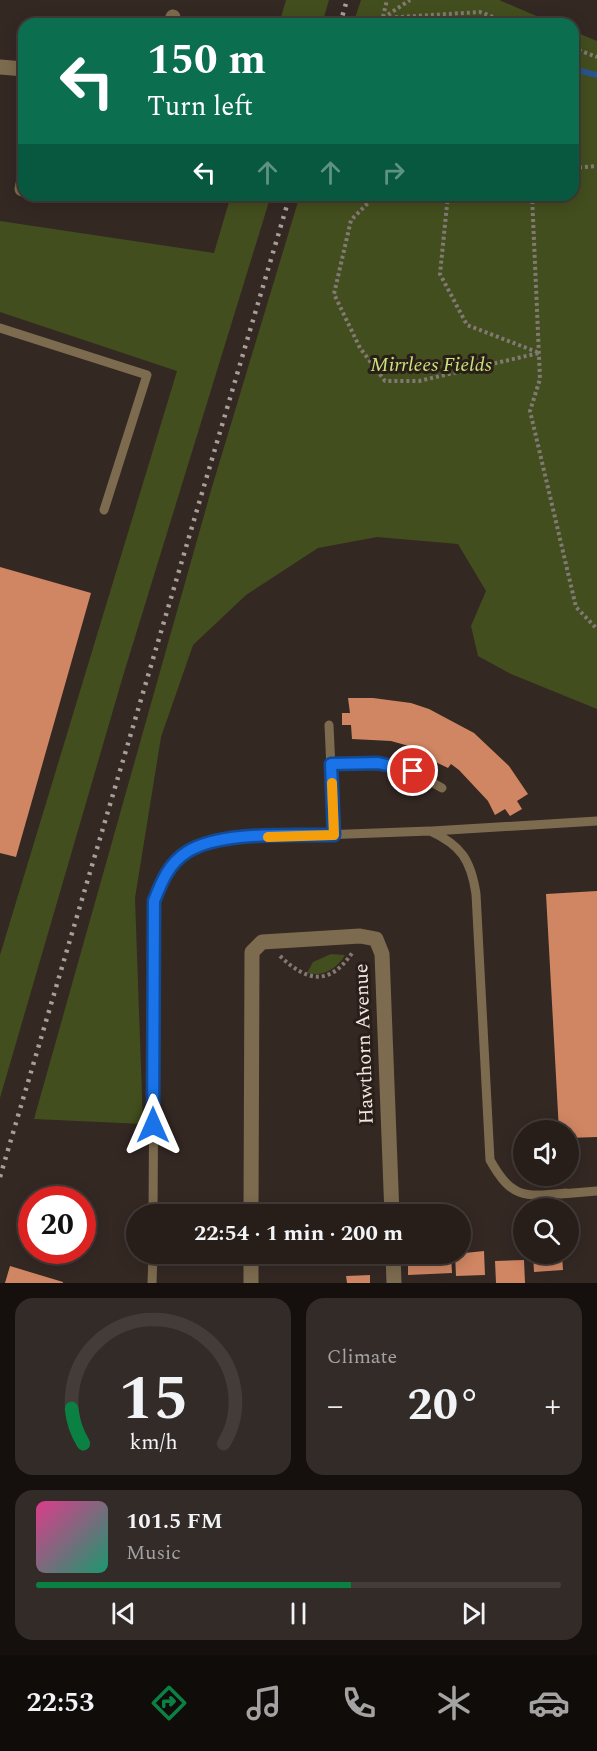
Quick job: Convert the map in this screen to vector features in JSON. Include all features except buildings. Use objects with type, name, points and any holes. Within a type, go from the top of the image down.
[{"type":"street","points":[[0,67],[18,68]]},
{"type":"street","name":"Hawthorn Avenue","points":[[273,941],[360,936],[376,939],[381,954],[392,1204]]},
{"type":"street","points":[[251,1204],[252,952],[262,942],[273,941]]},
{"type":"street","points":[[251,1264],[251,1283]]},
{"type":"street","points":[[393,1264],[394,1283]]},
{"type":"lane","points":[[0,328],[147,375],[104,510]]},
{"type":"lane","points":[[329,725],[334,835]]},
{"type":"lane","points":[[331,764],[378,763],[398,767],[413,771],[442,788]]},
{"type":"lane","points":[[153,1204],[154,901],[162,880],[187,852],[210,843],[240,838],[430,831],[597,821]]},
{"type":"lane","points":[[430,831],[449,840],[462,854],[472,871],[476,894],[490,1160],[505,1184],[529,1197],[597,1191]]},
{"type":"lane","points":[[529,1197],[566,1193]]},
{"type":"lane","points":[[152,1283],[153,1264]]},
{"type":"path","points":[[383,18],[387,0]]},
{"type":"path","points":[[383,18],[410,0]]},
{"type":"path","points":[[383,18],[480,12],[496,18]]},
{"type":"path","points":[[579,50],[597,57]]},
{"type":"path","points":[[579,168],[597,166]]},
{"type":"path","points":[[370,201],[351,220],[334,294],[360,348],[385,381],[419,381],[539,353]]},
{"type":"path","points":[[447,201],[440,274],[467,325],[539,353]]},
{"type":"path","points":[[532,201],[540,379],[530,411],[576,607],[597,629]]},
{"type":"path","points":[[273,941],[280,956],[295,970],[309,978],[325,977],[338,969],[350,956],[360,936]]},
{"type":"green space","points":[[286,0],[329,0],[324,18],[281,18]]},
{"type":"green space","points":[[361,0],[499,0],[541,18],[355,18]]},
{"type":"green space","name":"Mirrlees Fields","points":[[579,34],[597,41],[597,709],[511,674],[478,656],[471,626],[486,591],[458,544],[377,537],[318,548],[246,595],[193,645],[161,737],[135,898],[143,1124],[34,1119],[212,487],[298,201],[579,201]]},
{"type":"green space","points":[[229,201],[269,201],[123,676],[0,1098],[0,955],[177,371],[0,312],[0,221],[214,253]]},
{"type":"green space","points":[[331,954],[345,955],[329,971],[319,974],[307,973],[313,962]]},
{"type":"waterway","points":[[579,70],[597,75]]},
{"type":"railway","points":[[342,18],[347,0]]},
{"type":"railway","points":[[0,1177],[288,201]]},
{"type":"slow traffic","points":[[268,837],[334,835],[332,783]]},
{"type":"route","points":[[153,1125],[154,901],[162,880],[173,864],[187,852],[210,843],[240,838],[334,835],[331,764],[378,763],[413,771]]}]
